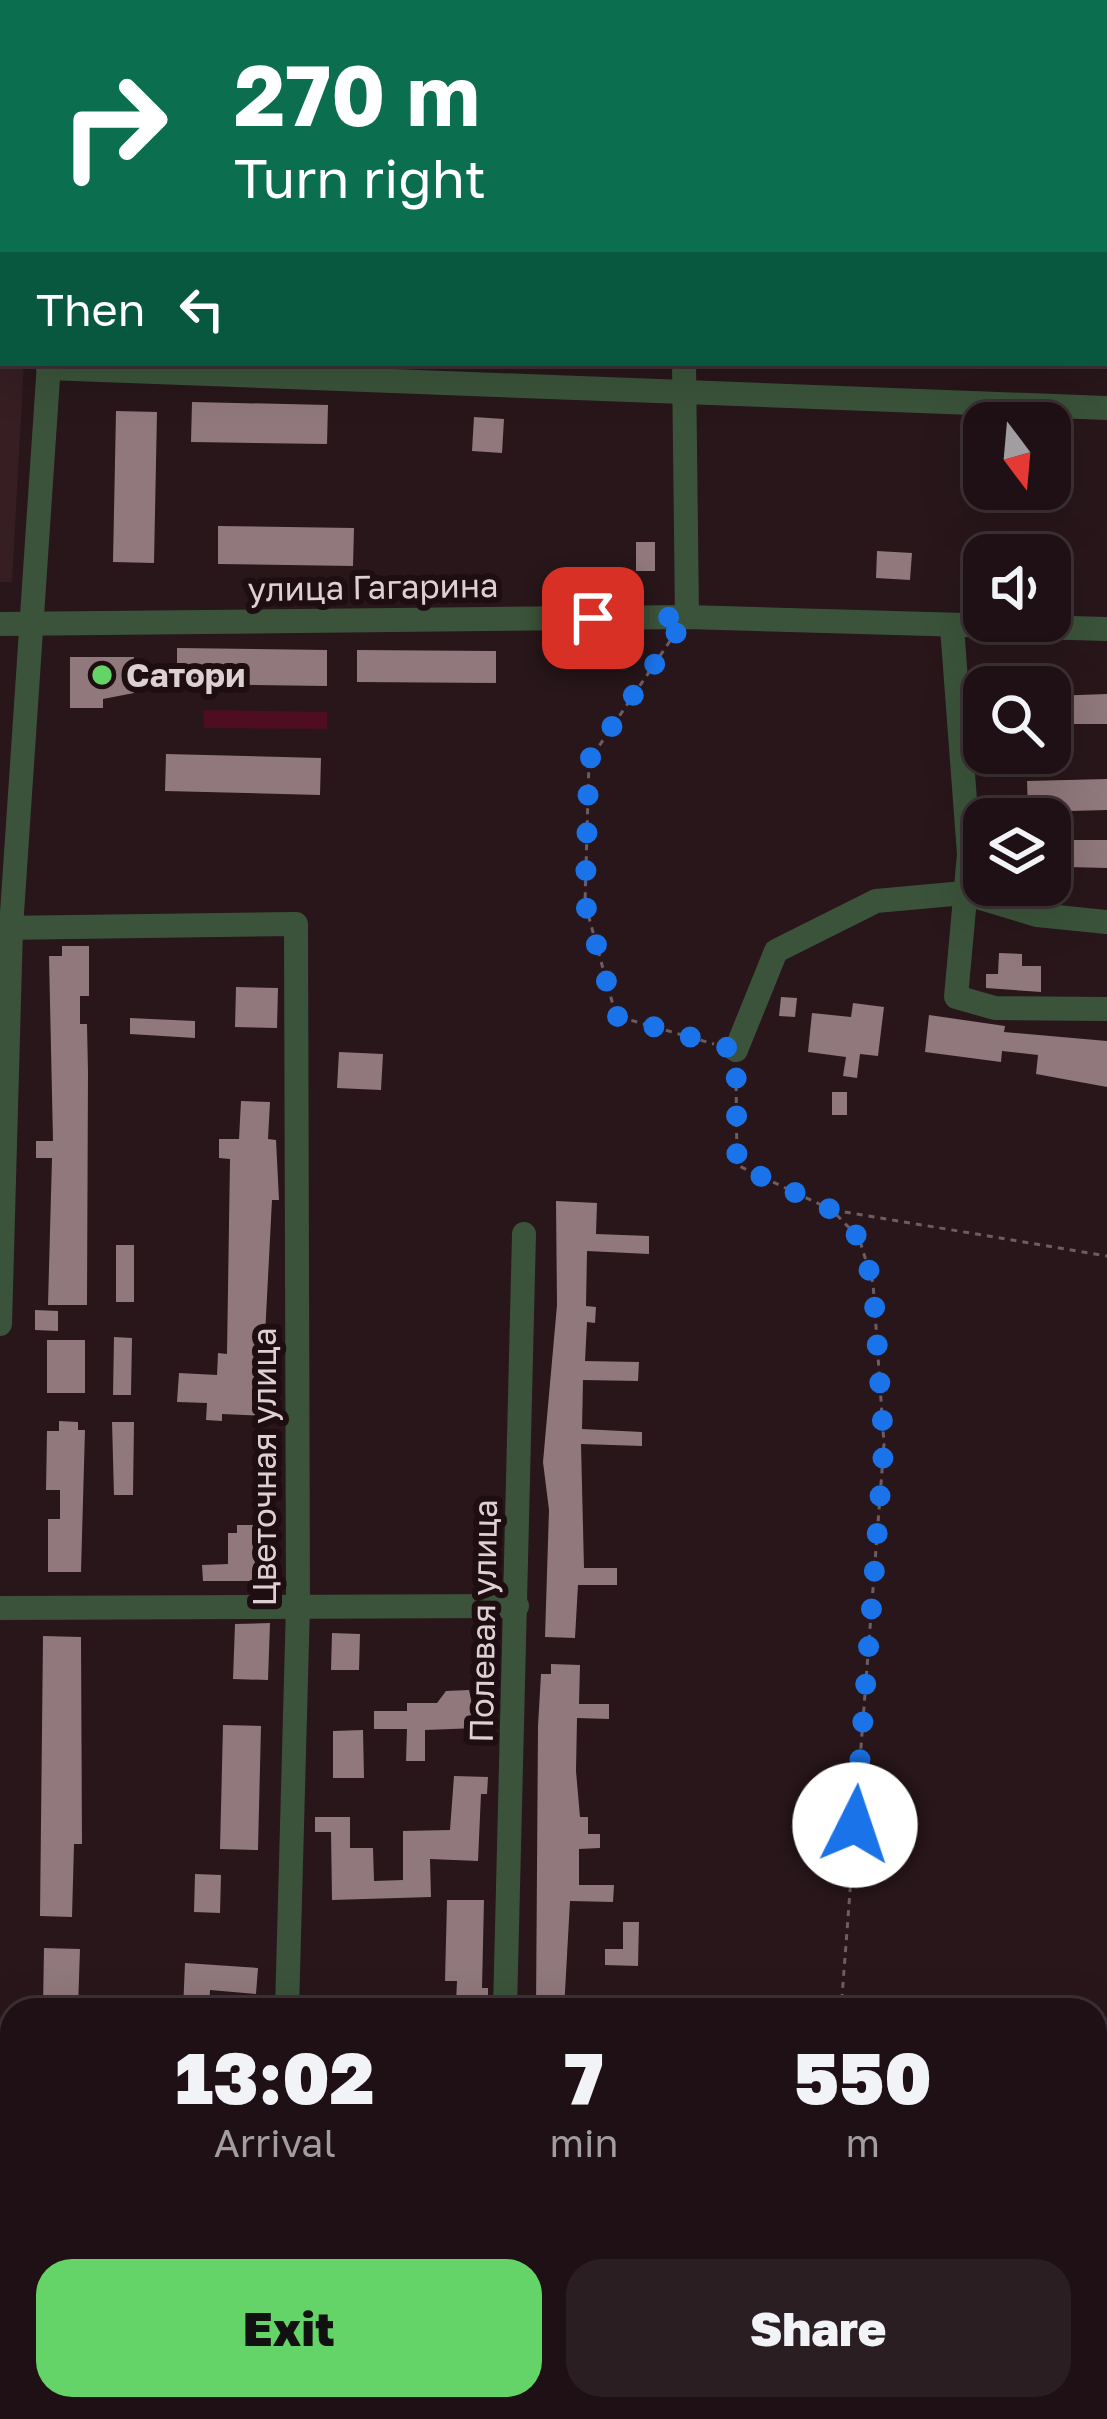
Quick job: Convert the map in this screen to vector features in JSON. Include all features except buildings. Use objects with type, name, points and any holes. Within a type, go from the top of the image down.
[{"type":"street","points":[[0,1324],[6,928],[49,366]]},
{"type":"street","points":[[72,366],[1107,408]]},
{"type":"street","points":[[684,366],[687,617]]},
{"type":"street","name":"улица Гагарина","points":[[0,624],[687,617],[1107,629]]},
{"type":"street","points":[[952,628],[965,798]]},
{"type":"street","points":[[736,1050],[776,951],[876,901],[963,892]]},
{"type":"street","points":[[963,905],[956,997],[995,1008],[1107,1009]]},
{"type":"street","points":[[1008,906],[1037,915],[1107,922]]},
{"type":"street","name":"Цветочная улица","points":[[6,928],[296,924],[298,1605],[287,1998]]},
{"type":"street","name":"Полевая улица","points":[[505,1998],[524,1234]]},
{"type":"street","points":[[0,1607],[517,1606]]},
{"type":"path","points":[[687,617],[589,760],[585,903],[616,1016],[736,1050],[737,1165],[832,1210],[1107,1256]]},
{"type":"path","points":[[832,1210],[859,1238],[873,1283],[884,1444],[843,1998]]},
{"type":"shaded area","points":[[0,366],[24,366],[12,582],[0,582]]},
{"type":"shaded area","points":[[203,710],[327,712],[327,729],[204,728]]},
{"type":"place","name":"Сатори","points":[[102,675]]},
{"type":"route","points":[[593,618],[687,617],[589,760],[585,903],[616,1016],[736,1050],[737,1165],[832,1210],[859,1238],[873,1283],[884,1444],[855,1825]]}]
